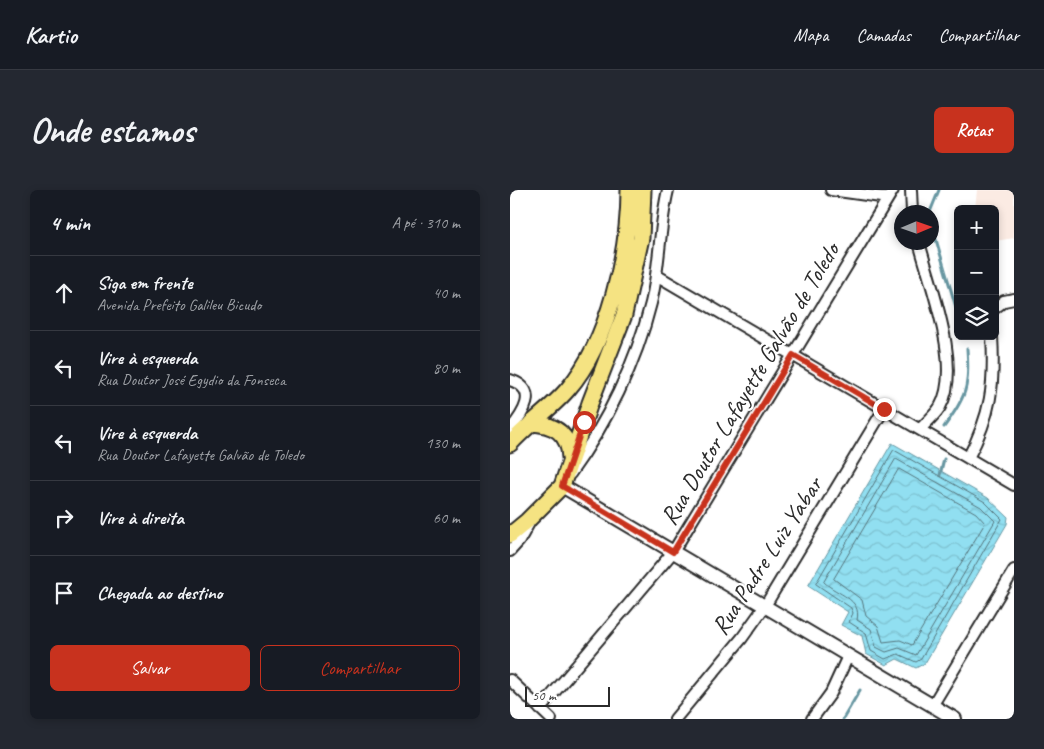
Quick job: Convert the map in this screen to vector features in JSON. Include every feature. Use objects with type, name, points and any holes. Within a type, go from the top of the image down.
[{"type":"main road","points":[[510,444],[568,389],[580,373],[599,333],[617,280],[627,219],[628,190]]},
{"type":"main road","points":[[510,534],[531,517],[562,486],[590,403],[624,315],[641,238],[643,190]]},
{"type":"main road","points":[[531,423],[551,425],[558,428],[568,444],[570,462]]},
{"type":"main road","points":[[510,529],[531,517]]},
{"type":"street","points":[[668,190],[651,303],[625,375],[595,439],[562,486],[954,719]]},
{"type":"street","points":[[831,190],[890,194]]},
{"type":"street","points":[[910,190],[911,205]]},
{"type":"street","name":"Rua Doutor Lafayette Galvão de Toledo","points":[[540,709],[673,552],[890,194]]},
{"type":"street","points":[[920,429],[940,407],[948,383],[949,368],[947,347],[921,250]]},
{"type":"street","points":[[656,275],[1014,485]]},
{"type":"street","points":[[999,304],[1004,300],[1014,299]]},
{"type":"street","points":[[968,458],[981,434],[993,391],[992,340]]},
{"type":"street","points":[[510,380],[521,386],[526,394],[527,403],[525,411],[510,430]]},
{"type":"street","name":"Rua Padre Luiz Yabar","points":[[675,719],[742,638],[765,606],[884,409]]},
{"type":"street","points":[[510,551],[519,541],[531,517]]},
{"type":"street","points":[[932,706],[1014,570]]},
{"type":"street","points":[[812,719],[832,692],[848,656]]},
{"type":"street","points":[[510,680],[550,719]]},
{"type":"shaded area","points":[[977,190],[1014,190],[1014,238],[999,240],[999,205],[975,205]]},
{"type":"water","points":[[892,443],[988,498],[1008,517],[1007,524],[925,663],[916,668],[897,659],[886,665],[866,654],[862,636],[841,625],[848,612],[808,586]]},
{"type":"waterway","points":[[933,205],[939,190]]},
{"type":"waterway","points":[[939,250],[954,300]]},
{"type":"waterway","points":[[944,427],[957,408],[965,391],[968,373],[967,349]]},
{"type":"waterway","points":[[940,475],[944,459]]},
{"type":"waterway","points":[[843,719],[860,690]]},
{"type":"route","points":[[584,422],[562,486],[673,552],[793,355],[884,409]]}]
